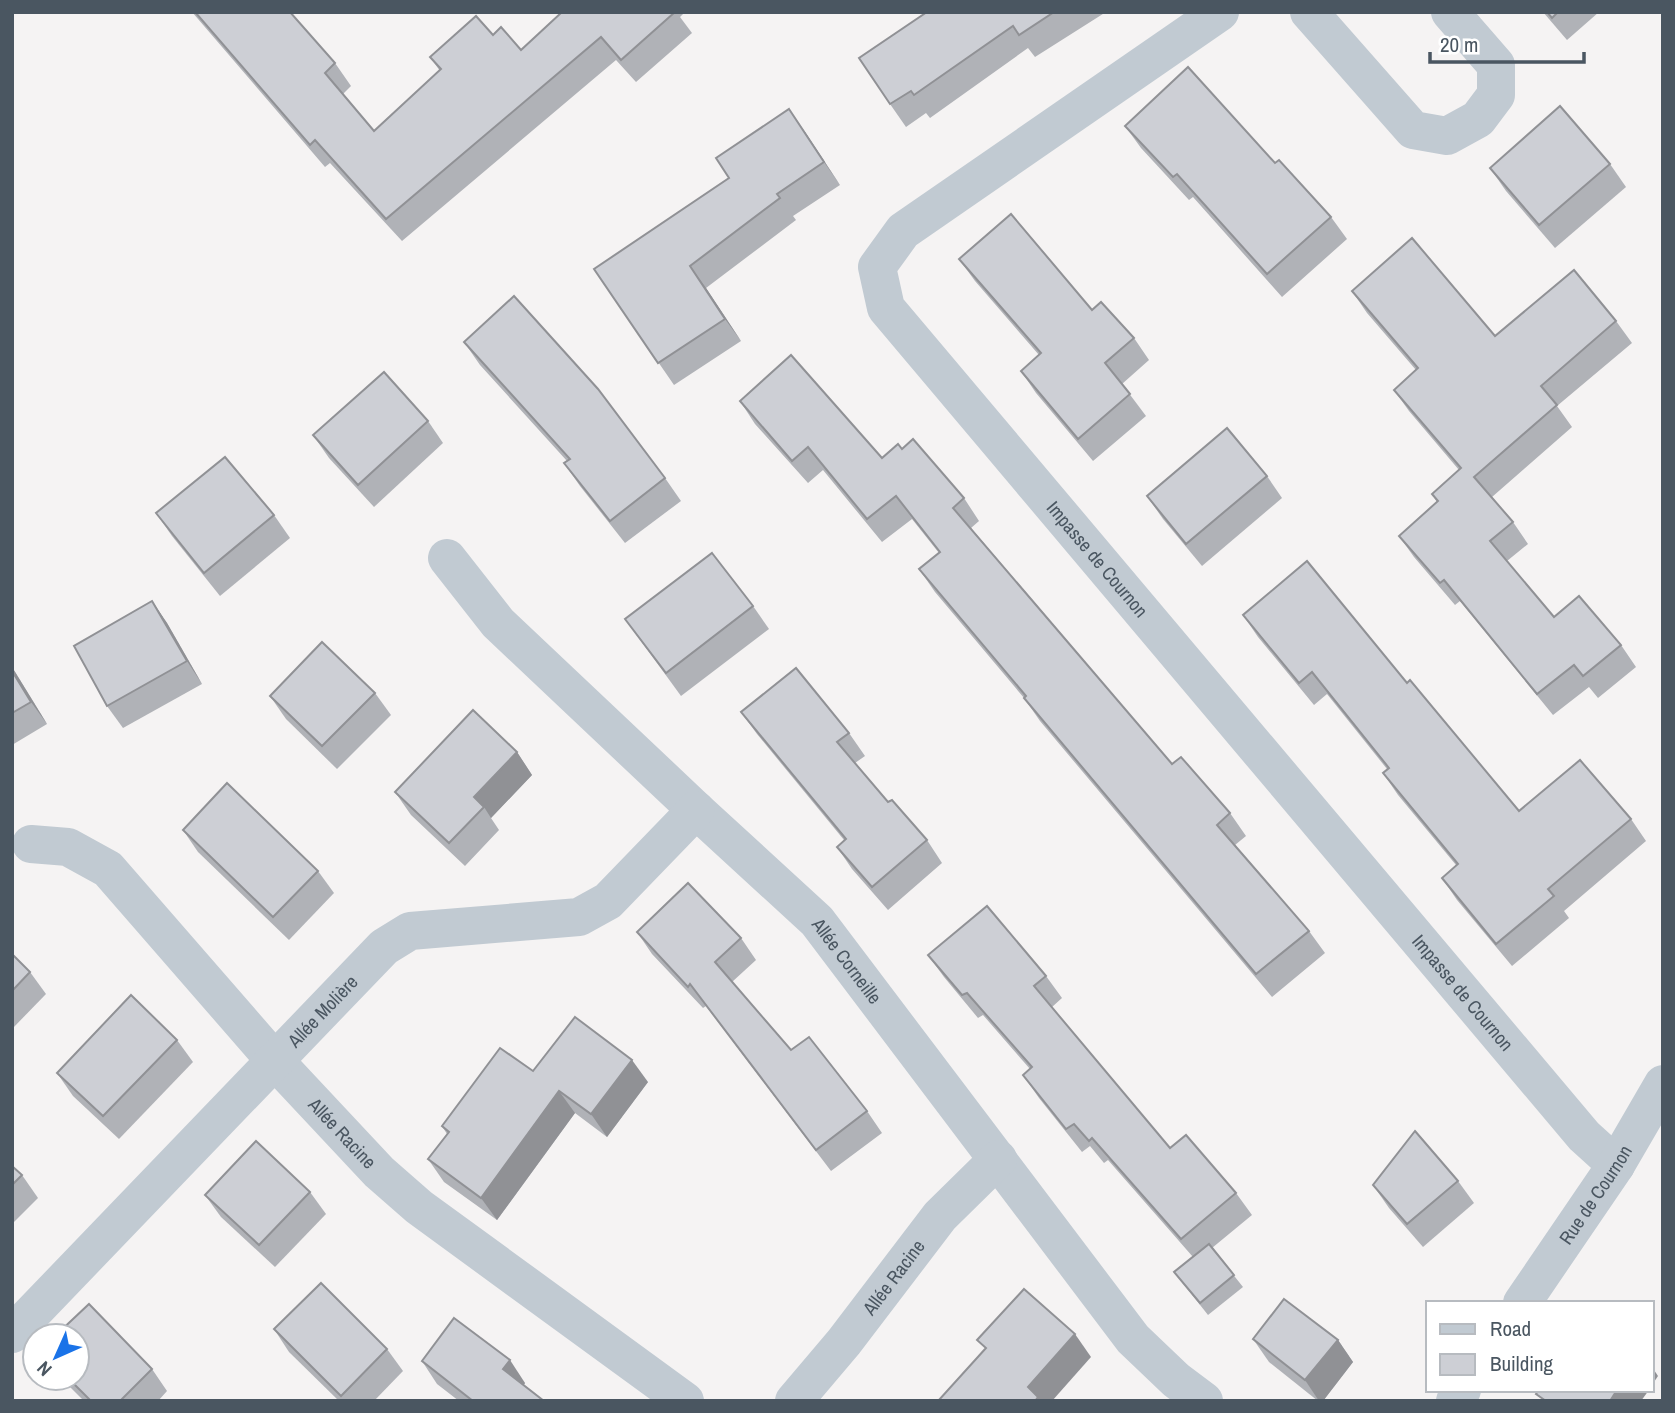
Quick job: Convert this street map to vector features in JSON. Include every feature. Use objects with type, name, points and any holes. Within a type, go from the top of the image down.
[{"type":"street","name":"Impasse de Cournon","points":[[1220,12],[904,232],[877,268],[886,308],[1584,1136],[1616,1164]]},
{"type":"street","points":[[1309,12],[1412,130],[1447,136],[1478,119],[1496,95],[1496,65],[1450,12]]},
{"type":"street","name":"Allée Corneille","points":[[447,558],[498,623],[817,921],[1133,1339],[1176,1380],[1204,1401]]},
{"type":"street","name":"Allée Molière","points":[[12,1334],[384,947],[410,931],[579,917],[608,901],[696,810]]},
{"type":"street","name":"Allée Racine","points":[[32,844],[68,847],[108,869],[276,1062],[379,1172],[419,1207],[685,1401]]},
{"type":"street","name":"Rue de Cournon","points":[[1523,1301],[1616,1164],[1663,1084]]},
{"type":"street","name":"Allée Racine","points":[[794,1401],[844,1342],[940,1216],[998,1159]]},
{"type":"building","points":[[195,12],[290,12],[335,63],[325,73],[374,131],[441,69],[430,57],[476,16],[493,35],[501,27],[521,50],[562,12],[675,12],[621,60],[601,37],[386,219],[315,140],[310,145]]},
{"type":"building","points":[[927,12],[1054,12],[1019,35],[1013,26],[914,95],[911,91],[890,104],[859,58]]},
{"type":"building","points":[[1547,12],[1558,12],[1552,18]]},
{"type":"building","points":[[1188,67],[1275,163],[1279,160],[1331,217],[1267,274],[1177,174],[1173,177],[1125,126]]},
{"type":"building","points":[[1560,106],[1610,164],[1539,225],[1490,168]]},
{"type":"building","points":[[789,109],[824,162],[777,194],[780,198],[690,266],[725,319],[658,363],[594,269],[729,178],[716,158]]},
{"type":"building","points":[[1011,214],[1092,310],[1101,302],[1134,338],[1105,363],[1130,394],[1078,439],[1021,371],[1041,353],[959,259]]},
{"type":"building","points":[[1412,238],[1495,336],[1574,270],[1616,321],[1541,386],[1557,405],[1474,477],[1513,522],[1490,541],[1554,617],[1579,596],[1621,645],[1583,676],[1574,665],[1537,694],[1444,580],[1440,583],[1399,536],[1438,501],[1432,494],[1461,468],[1394,390],[1418,368],[1352,291]]},
{"type":"building","points":[[514,296],[598,389],[665,478],[610,521],[564,463],[570,459],[464,342]]},
{"type":"building","points":[[791,355],[882,458],[898,444],[902,449],[913,439],[964,498],[953,508],[1172,764],[1181,757],[1230,813],[1217,825],[1309,931],[1256,974],[919,569],[940,552],[896,496],[867,519],[808,447],[792,461],[740,401]]},
{"type":"building","points":[[384,372],[428,421],[358,485],[313,435]]},
{"type":"building","points":[[1227,428],[1267,476],[1186,544],[1147,496]]},
{"type":"building","points":[[225,457],[274,515],[204,573],[156,513]]},
{"type":"building","points":[[712,553],[753,606],[666,673],[625,619]]},
{"type":"building","points":[[1307,561],[1407,683],[1410,680],[1519,811],[1580,760],[1631,819],[1548,889],[1554,896],[1496,944],[1442,878],[1458,864],[1383,773],[1389,768],[1312,672],[1299,683],[1243,615]]},
{"type":"building","points":[[152,601],[187,661],[107,706],[74,646]]},
{"type":"building","points":[[322,642],[375,693],[322,746],[270,696]]},
{"type":"building","points":[[796,668],[849,733],[837,742],[888,802],[892,800],[927,840],[872,887],[837,847],[846,839],[741,712]]},
{"type":"building","points":[[12,671],[31,702],[12,713]]},
{"type":"building","points":[[473,710],[517,752],[474,797],[484,807],[449,843],[395,792]]},
{"type":"building","points":[[227,783],[318,871],[273,917],[183,830]]},
{"type":"building","points":[[688,883],[741,938],[715,962],[791,1050],[809,1037],[867,1111],[816,1150],[690,984],[688,987],[637,932]]},
{"type":"building","points":[[987,906],[1046,976],[1034,986],[1170,1148],[1186,1135],[1236,1193],[1181,1239],[1092,1138],[1089,1141],[1074,1124],[1066,1129],[1023,1075],[1032,1067],[967,993],[962,995],[928,955]]},
{"type":"building","points":[[12,954],[30,972],[12,991]]},
{"type":"building","points":[[131,995],[177,1040],[103,1116],[57,1073]]},
{"type":"building","points":[[575,1017],[632,1060],[591,1114],[559,1091],[481,1198],[428,1159],[449,1132],[442,1126],[500,1048],[533,1071]]},
{"type":"building","points":[[1415,1131],[1458,1181],[1407,1224],[1373,1185]]},
{"type":"building","points":[[256,1141],[310,1192],[259,1245],[205,1195]]},
{"type":"building","points":[[12,1166],[22,1175],[12,1185]]},
{"type":"building","points":[[1209,1244],[1234,1275],[1200,1303],[1174,1272]]},
{"type":"building","points":[[321,1283],[387,1349],[341,1396],[274,1329]]},
{"type":"building","points":[[1024,1289],[1075,1334],[1028,1387],[1038,1397],[1035,1401],[938,1401],[986,1348],[977,1340]]},
{"type":"building","points":[[1284,1299],[1338,1340],[1305,1380],[1253,1339]]},
{"type":"building","points":[[89,1304],[152,1369],[120,1401],[91,1401],[82,1392],[91,1392],[91,1322],[70,1322]]},
{"type":"building","points":[[454,1318],[510,1360],[503,1369],[544,1401],[473,1401],[422,1361]]},
{"type":"building","points":[[1616,1392],[1610,1401],[1546,1401],[1536,1394]]}]
